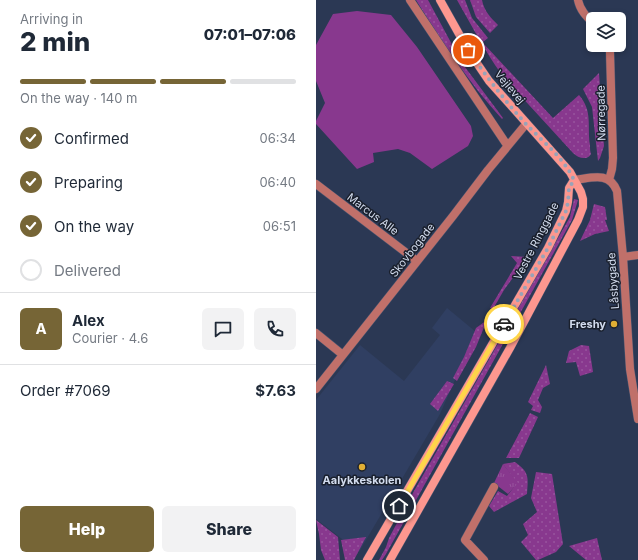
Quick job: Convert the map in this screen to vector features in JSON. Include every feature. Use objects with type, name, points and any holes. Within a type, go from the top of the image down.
[{"type":"main road","name":"Vejlevej","points":[[440,0],[468,50],[489,81],[526,124],[567,167],[574,180]]},
{"type":"main road","name":"Vestre Ringgade","points":[[367,560],[548,248],[566,211],[569,188],[574,180]]},
{"type":"main road","points":[[390,560],[510,348],[578,220],[583,207],[583,199],[582,192],[574,180]]},
{"type":"street","points":[[410,0],[507,145]]},
{"type":"street","points":[[578,0],[579,6],[586,15]]},
{"type":"street","name":"Nørregade","points":[[609,180],[613,158],[610,52]]},
{"type":"street","name":"Skovbogade","points":[[316,389],[507,145],[526,124]]},
{"type":"street","points":[[574,180],[603,177],[609,180]]},
{"type":"street","name":"Låsbygade","points":[[609,180],[617,191],[630,369],[638,419]]},
{"type":"street","name":"Marcus Alle","points":[[316,184],[417,261]]},
{"type":"street","points":[[623,257],[638,255]]},
{"type":"street","points":[[316,333],[343,355]]},
{"type":"street","points":[[484,560],[465,540],[494,487]]},
{"type":"shaded area","name":"Aalykkeskolen","points":[[447,308],[476,332],[440,414],[359,552],[316,519],[316,400],[360,345],[404,381],[440,335],[432,328]]},
{"type":"green space","points":[[416,0],[428,0],[462,63],[503,118],[502,119],[456,62]]},
{"type":"green space","points":[[457,0],[465,0],[472,18],[488,38],[483,42],[484,44],[553,118],[579,95],[586,107],[589,119],[591,154],[587,158],[582,158],[573,153],[508,83],[485,49]]},
{"type":"green space","points":[[470,0],[482,0],[486,11],[498,25],[490,33],[476,17]]},
{"type":"green space","points":[[357,11],[391,15],[417,47],[471,126],[473,136],[468,146],[432,169],[410,153],[398,149],[373,153],[374,162],[357,169],[316,124],[325,103],[316,81],[316,45],[333,14]]},
{"type":"green space","points":[[599,73],[604,146],[598,161],[592,107],[583,89]]},
{"type":"green space","points":[[574,199],[578,200],[572,220],[386,554],[382,560],[379,560],[414,491],[570,217]]},
{"type":"green space","points":[[594,204],[605,207],[607,220],[605,220],[609,231],[595,234],[580,241],[590,220]]},
{"type":"green space","points":[[511,256],[528,257],[504,290],[493,309],[490,308],[517,263]]},
{"type":"green space","points":[[487,320],[476,347],[457,381],[453,378],[464,357],[476,328]]},
{"type":"green space","points":[[581,345],[589,346],[593,372],[580,376],[576,362],[566,363],[569,351]]},
{"type":"green space","points":[[546,365],[550,384],[543,388],[538,400],[542,407],[540,413],[531,410],[533,406],[528,402]]},
{"type":"green space","points":[[447,381],[454,384],[438,411],[430,404]]},
{"type":"green space","points":[[530,413],[538,417],[519,458],[506,458]]},
{"type":"green space","points":[[515,462],[526,472],[528,483],[527,494],[494,512],[489,506],[498,491],[507,496],[517,483],[503,464]]},
{"type":"green space","points":[[503,464],[518,483],[508,494],[494,483]]},
{"type":"green space","points":[[536,472],[552,474],[563,544],[556,552],[538,560],[536,560],[521,542],[528,535],[523,524],[537,512],[531,498]]},
{"type":"green space","points":[[316,520],[338,537],[340,560],[325,560],[321,550]]},
{"type":"green space","points":[[366,537],[354,560],[345,560],[341,540]]},
{"type":"green space","points":[[597,538],[602,560],[586,560],[569,546]]},
{"type":"way so far","points":[[468,50],[489,81],[526,124],[567,167],[574,180],[569,188],[566,211],[548,248],[504,324]]},
{"type":"place","name":"Freshy","points":[[614,324]]},
{"type":"place","name":"Aalykkeskolen","points":[[362,467]]},
{"type":"route","points":[[399,506],[504,324]]}]
